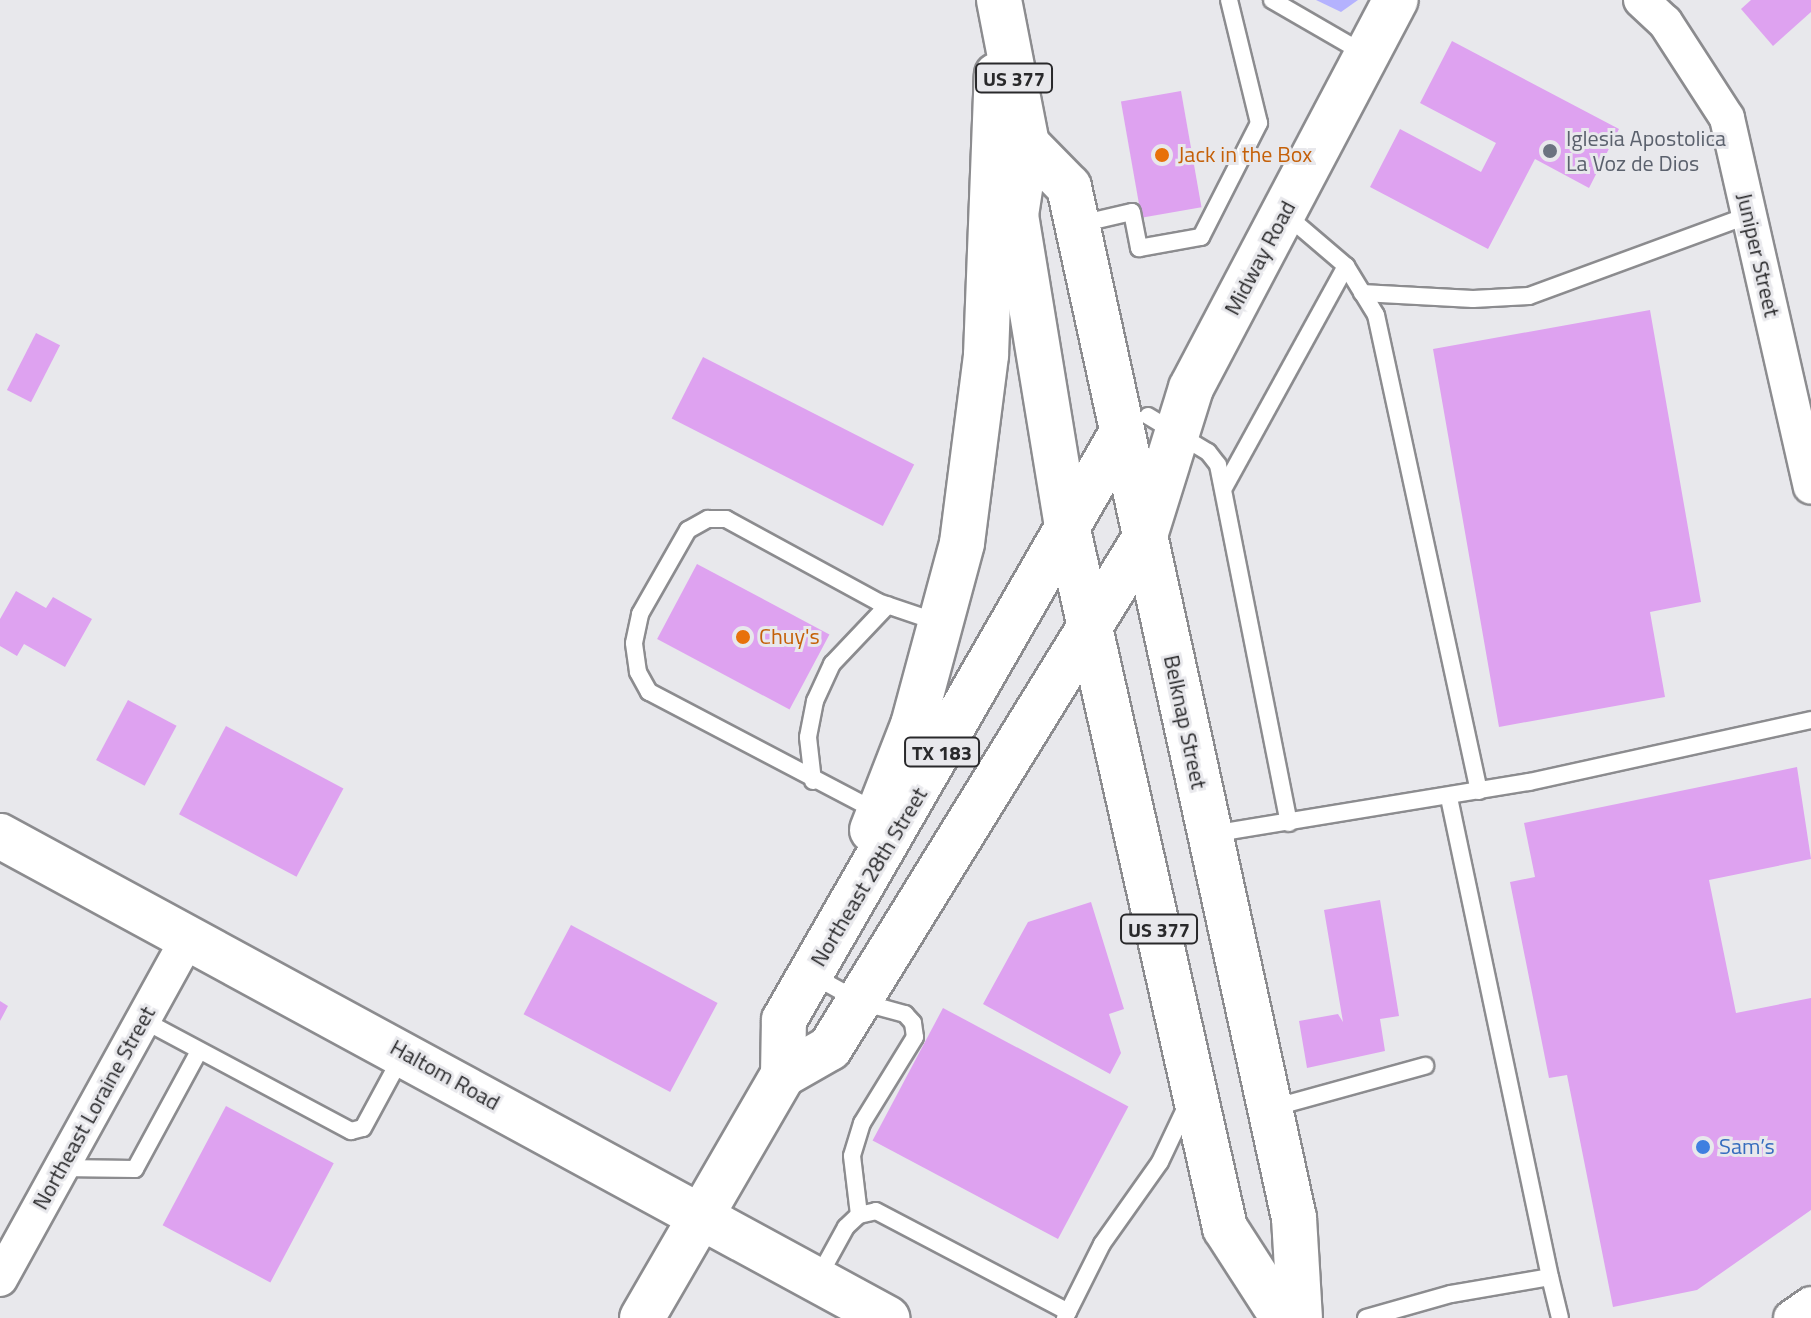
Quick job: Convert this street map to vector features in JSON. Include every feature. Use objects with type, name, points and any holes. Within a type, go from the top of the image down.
[{"type":"main road","name":"Midway Road","points":[[1149,428],[1191,388],[1396,0]]},
{"type":"main road","name":"US 377","points":[[1000,6],[1027,144],[1016,215],[1067,525],[1225,1228],[1283,1318]]},
{"type":"main road","points":[[811,975],[879,813],[944,624],[962,543],[981,415],[1000,6]]},
{"type":"main road","name":"Belknap Street","points":[[1027,144],[1069,187],[1077,225],[1149,428],[1144,539],[1294,1218],[1300,1318]]},
{"type":"main road","name":"Northeast 28th Street","points":[[783,1075],[784,1020],[931,772],[1067,525],[1149,428]]},
{"type":"main road","name":"TX 183","points":[[642,1318],[699,1214],[783,1075],[830,1048],[861,1002],[1144,539]]},
{"type":"main road","points":[[1011,758],[1043,724],[1068,713],[1085,713],[1116,736]]},
{"type":"main road","points":[[931,772],[983,804]]},
{"type":"main road","name":"Haltom Road","points":[[0,836],[403,1052],[887,1318]]},
{"type":"street","name":"Juniper Street","points":[[1641,0],[1665,22],[1727,118],[1811,487]]},
{"type":"street","name":"Northeast Loraine Street","points":[[0,1279],[189,936]]},
{"type":"street","points":[[1791,1318],[1811,1304]]},
{"type":"lane","points":[[1077,225],[1132,212],[1139,248],[1201,237],[1259,123],[1229,0]]},
{"type":"lane","points":[[1272,0],[1367,55]]},
{"type":"lane","points":[[1284,213],[1346,266],[1376,315],[1479,791]]},
{"type":"lane","points":[[1362,293],[1473,299],[1529,296],[1749,215]]},
{"type":"lane","points":[[1225,486],[1346,266]]},
{"type":"lane","points":[[1149,428],[1208,452],[1225,486],[1289,823]]},
{"type":"lane","points":[[879,813],[813,781],[649,692],[638,672],[634,643],[640,614],[688,530],[708,519],[726,519],[888,605],[944,624]]},
{"type":"lane","points":[[813,781],[808,737],[815,701],[832,664],[888,605]]},
{"type":"lane","points":[[1210,834],[1479,791],[1811,720]]},
{"type":"lane","points":[[1449,796],[1560,1318]]},
{"type":"lane","points":[[811,975],[861,1002],[905,1014],[915,1037],[862,1123],[852,1156],[859,1215]]},
{"type":"lane","points":[[143,1020],[351,1131],[363,1128],[403,1052]]},
{"type":"lane","points":[[61,1168],[135,1169],[199,1051]]},
{"type":"lane","points":[[1270,1108],[1425,1066]]},
{"type":"lane","points":[[818,1279],[846,1227],[859,1215],[876,1211],[1067,1315],[1102,1244],[1160,1162],[1194,1089]]},
{"type":"lane","points":[[1366,1318],[1451,1294],[1550,1277]]},
{"type":"shaded area","points":[[1316,0],[1358,0],[1341,12]]},
{"type":"building","points":[[1751,0],[1811,0],[1811,12],[1773,46],[1741,9]]},
{"type":"building","name":"Iglesia Apostolica La Voz de Dios","points":[[1452,41],[1619,129],[1589,188],[1535,159],[1488,249],[1370,187],[1400,129],[1481,172],[1496,143],[1420,103]]},
{"type":"building","name":"Jack in the Box","points":[[1181,91],[1201,207],[1141,218],[1121,102]]},
{"type":"building","points":[[1650,310],[1701,602],[1650,612],[1665,697],[1499,727],[1433,349]]},
{"type":"building","points":[[36,333],[60,345],[31,402],[7,390]]},
{"type":"building","points":[[703,357],[914,465],[883,526],[672,418]]},
{"type":"building","name":"Chuy's","points":[[697,564],[829,634],[790,709],[657,639]]},
{"type":"building","points":[[16,591],[46,608],[53,597],[92,619],[65,667],[24,644],[17,656],[0,646],[0,619]]},
{"type":"building","points":[[128,700],[177,726],[145,786],[96,760]]},
{"type":"building","points":[[226,726],[343,788],[296,877],[179,814]]},
{"type":"building","points":[[1797,767],[1811,859],[1709,880],[1736,1013],[1811,998],[1811,1210],[1697,1290],[1613,1307],[1567,1075],[1549,1078],[1510,882],[1535,877],[1524,823]]},
{"type":"building","points":[[1380,900],[1399,1016],[1380,1019],[1385,1051],[1307,1068],[1299,1021],[1338,1014],[1343,1022],[1324,910]]},
{"type":"building","points":[[1091,902],[1124,1009],[1109,1014],[1121,1053],[1110,1074],[983,1004],[1028,922]]},
{"type":"building","points":[[571,925],[718,1003],[670,1092],[524,1014]]},
{"type":"building","points":[[0,1001],[8,1006],[0,1021]]},
{"type":"building","points":[[943,1008],[1128,1107],[1058,1239],[873,1140]]},
{"type":"building","points":[[226,1106],[334,1163],[270,1282],[163,1225]]},
{"type":"place","name":"Iglesia Apostolica La Voz de Dios","points":[[1550,151]]},
{"type":"place","name":"Jack in the Box","points":[[1162,155]]},
{"type":"place","name":"Chuy's","points":[[743,637]]},
{"type":"place","name":"Sam’s","points":[[1703,1147]]}]
